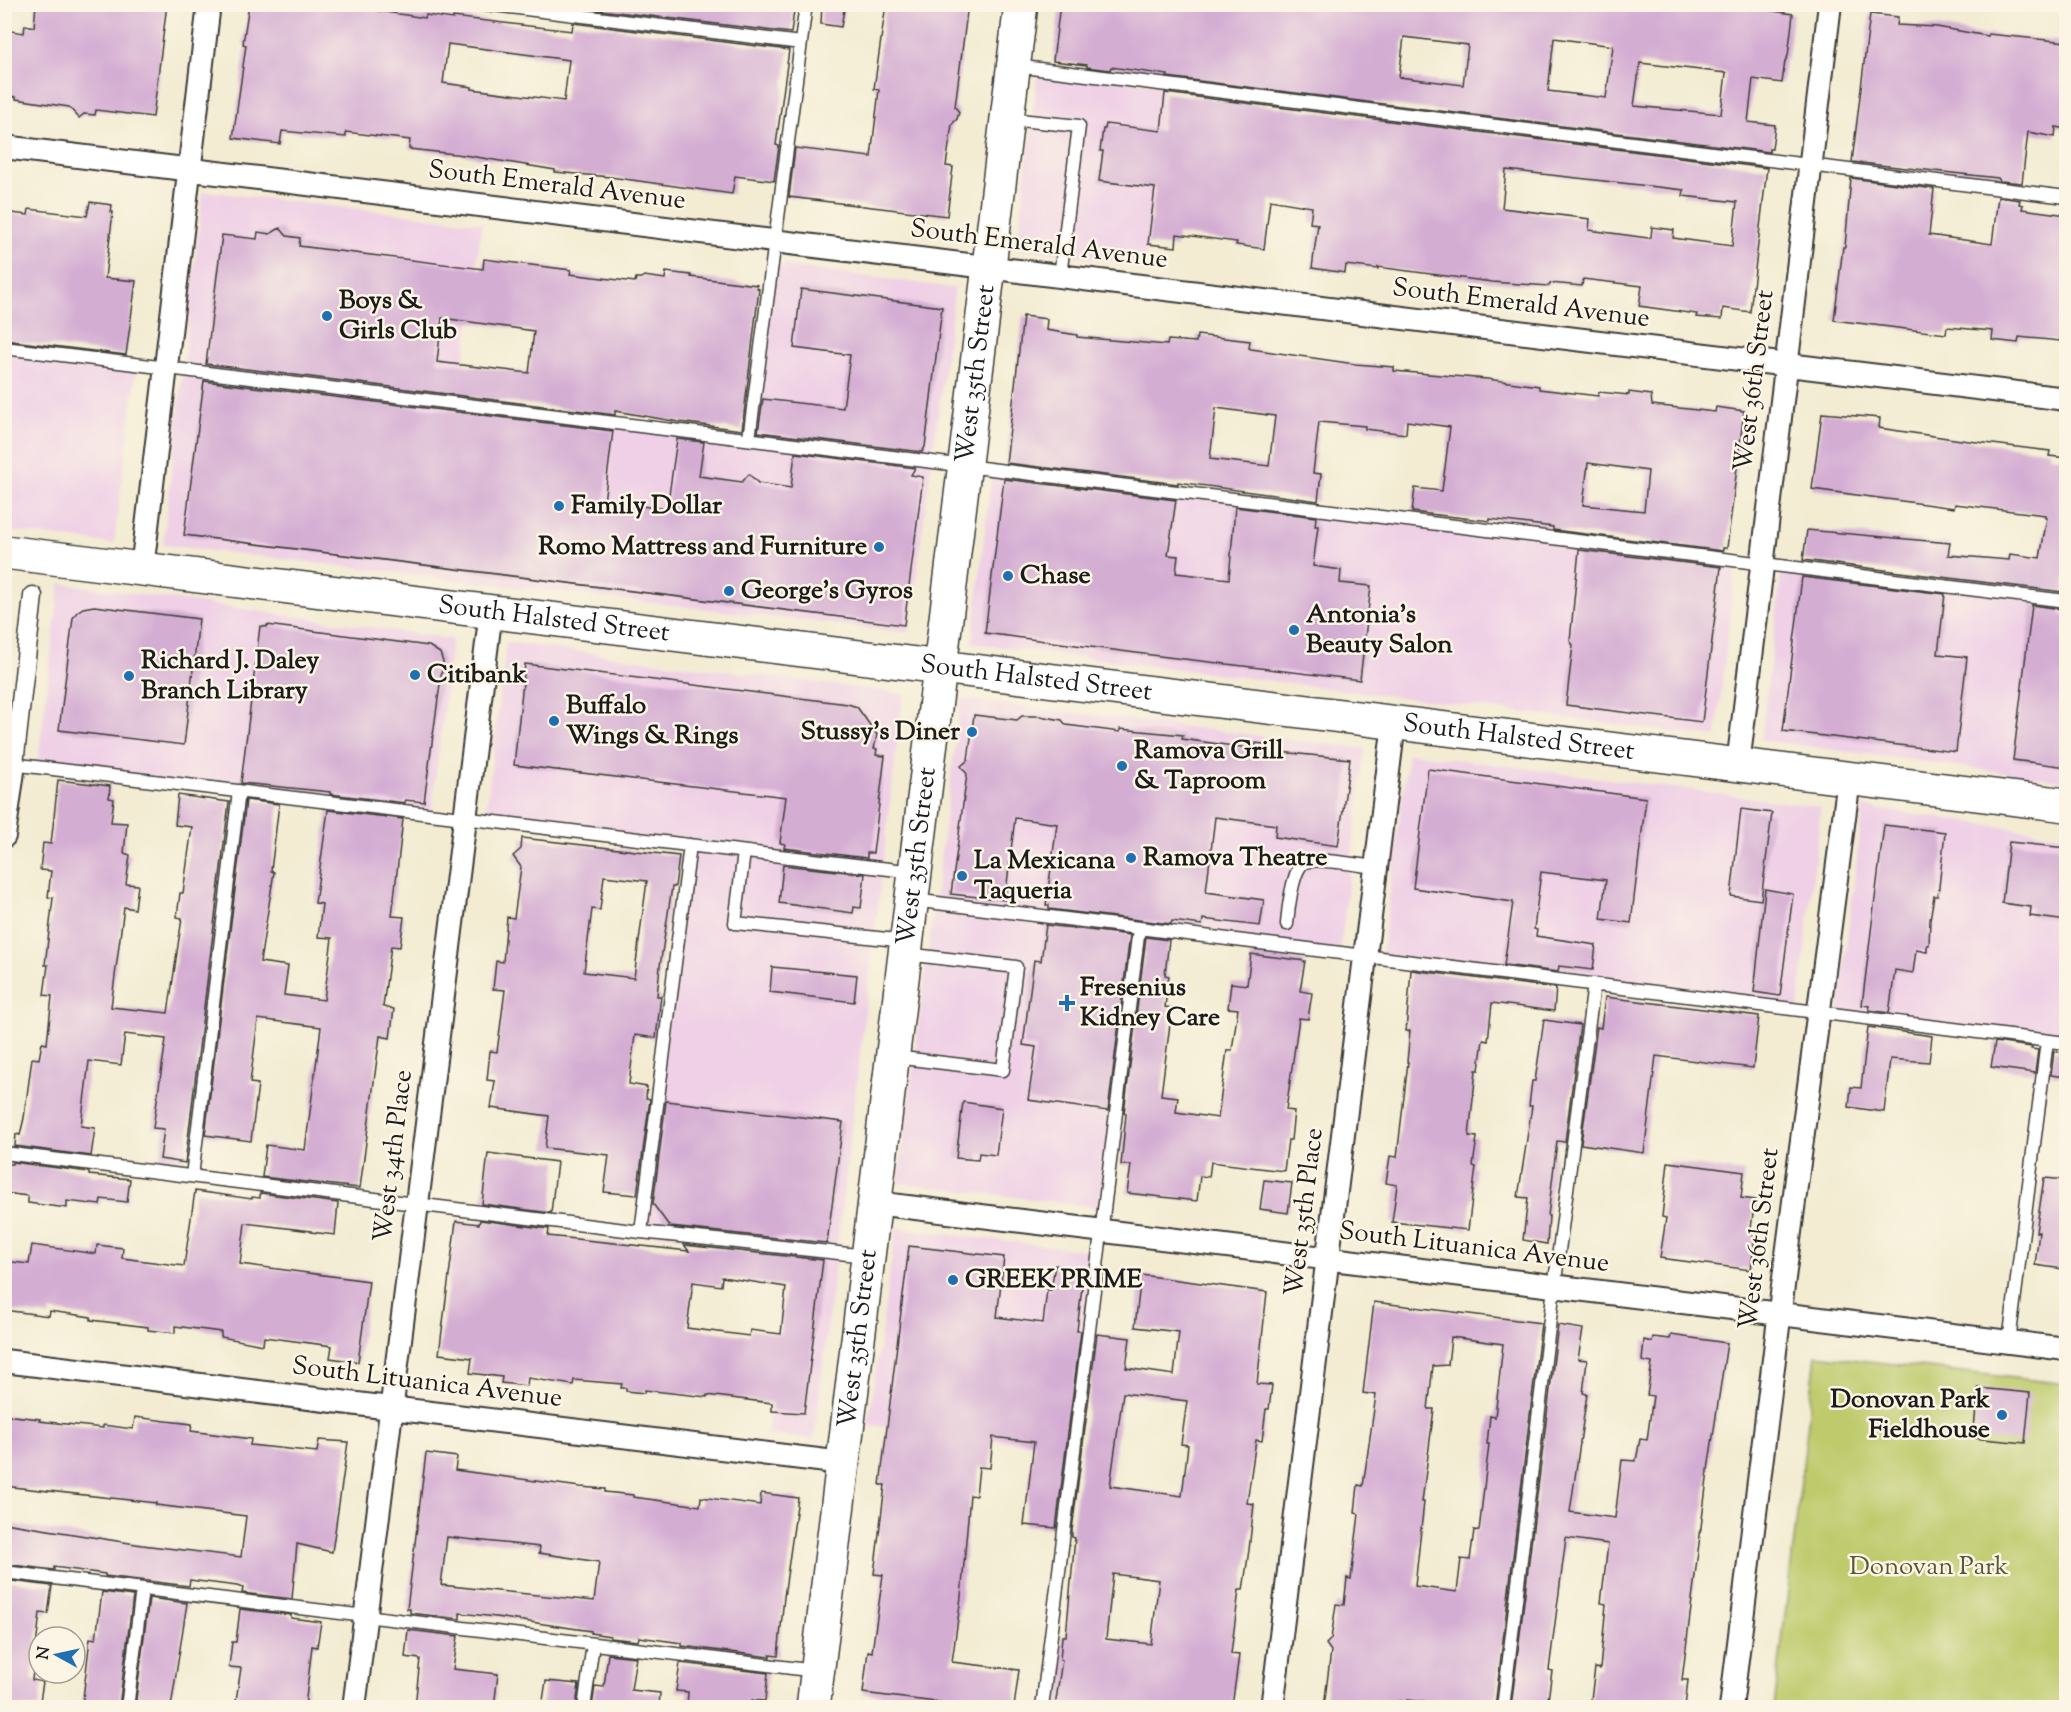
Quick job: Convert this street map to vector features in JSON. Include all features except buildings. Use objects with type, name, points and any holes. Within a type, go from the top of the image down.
[{"type":"main road","name":"West 35th Street","points":[[813,1707],[1022,4]]},
{"type":"main road","name":"South Halsted Street","points":[[4,552],[2067,805]]},
{"type":"street","points":[[142,569],[209,4]]},
{"type":"street","name":"West 36th Street","points":[[1738,765],[1830,4]]},
{"type":"street","name":"South Emerald Avenue","points":[[4,147],[2067,399]]},
{"type":"street","points":[[4,836],[9,763],[33,596]]},
{"type":"street","name":"West 34th Place","points":[[354,1707],[491,612]]},
{"type":"street","name":"West 35th Place","points":[[1272,1707],[1394,723]]},
{"type":"street","name":"West 36th Street","points":[[1731,1707],[1849,779]]},
{"type":"street","name":"South Lituanica Avenue","points":[[875,1203],[2067,1349]]},
{"type":"street","name":"South Lituanica Avenue","points":[[4,1361],[843,1463]]},
{"type":"lane","points":[[485,4],[801,43]]},
{"type":"lane","points":[[749,439],[806,4]]},
{"type":"lane","points":[[1014,66],[2067,197]]},
{"type":"lane","points":[[1007,119],[1078,126],[1060,276]]},
{"type":"lane","points":[[4,348],[2067,601]]},
{"type":"lane","points":[[9,763],[744,852],[1140,928],[2067,1043]]},
{"type":"lane","points":[[192,1176],[239,791]]},
{"type":"lane","points":[[641,1232],[690,845]]},
{"type":"lane","points":[[744,852],[735,923],[906,947],[1016,967],[1003,1070],[893,1057]]},
{"type":"lane","points":[[1287,924],[1290,896],[1301,865],[1306,861],[1376,867]]},
{"type":"lane","points":[[1042,1707],[1140,928]]},
{"type":"lane","points":[[1503,1707],[1554,1286],[1594,984]]},
{"type":"lane","points":[[2009,1342],[2047,1041]]},
{"type":"lane","points":[[4,1153],[641,1232],[868,1256]]},
{"type":"lane","points":[[4,1572],[818,1671]]},
{"type":"lane","points":[[127,1707],[142,1589]]},
{"type":"lane","points":[[584,1707],[593,1644]]},
{"type":"shaded area","points":[[1038,69],[1164,85],[1145,265],[1017,248]]},
{"type":"shaded area","points":[[203,191],[482,223],[459,403],[748,439],[772,264],[955,288],[909,633],[163,545]]},
{"type":"shaded area","points":[[5,348],[137,364],[114,544],[5,530]]},
{"type":"shaded area","points":[[992,469],[1736,561],[1716,737],[972,643]]},
{"type":"shaded area","points":[[1782,566],[2066,601],[2066,781],[1761,740]]},
{"type":"shaded area","points":[[60,583],[452,639],[431,814],[37,768]]},
{"type":"shaded area","points":[[506,642],[903,694],[814,1439],[767,1435],[789,1248],[641,1232],[690,846],[485,821]]},
{"type":"shaded area","points":[[961,699],[1365,749],[1340,953],[1139,928],[1105,1208],[898,1183]]},
{"type":"shaded area","points":[[1408,753],[1821,807],[1798,1010],[1381,958]]},
{"type":"shaded area","points":[[1863,807],[2066,836],[2066,1043],[1838,1015]]},
{"type":"shaded area","points":[[896,1228],[1099,1252],[1074,1450],[868,1425]]},
{"type":"green space","name":"Donovan Park","points":[[1816,1355],[2066,1384],[2066,1707],[1774,1708]]},
{"type":"place","name":"Boys & Girls Club","points":[[327,316]]},
{"type":"place","name":"Family Dollar","points":[[559,506]]},
{"type":"place","name":"Romo Mattress and Furniture","points":[[879,547]]},
{"type":"place","name":"Chase","points":[[1008,576]]},
{"type":"place","name":"George's Gyros","points":[[729,591]]},
{"type":"place","name":"Antonia's Beauty Salon","points":[[1294,630]]},
{"type":"place","name":"Citibank","points":[[415,675]]},
{"type":"place","name":"Richard J. Daley Branch Library","points":[[129,676]]},
{"type":"place","name":"Buffalo Wings & Rings","points":[[554,721]]},
{"type":"place","name":"Stussy's Diner","points":[[972,732]]},
{"type":"place","name":"Ramova Grill & Taproom","points":[[1122,766]]},
{"type":"place","name":"Ramova Theatre","points":[[1131,858]]},
{"type":"place","name":"La Mexicana Taqueria","points":[[962,876]]},
{"type":"place","name":"Fresenius Kidney Care","points":[[1067,1003]]},
{"type":"place","name":"GREEK PRIME","points":[[953,1280]]},
{"type":"place","name":"Donovan Park Fieldhouse","points":[[2002,1415]]}]
